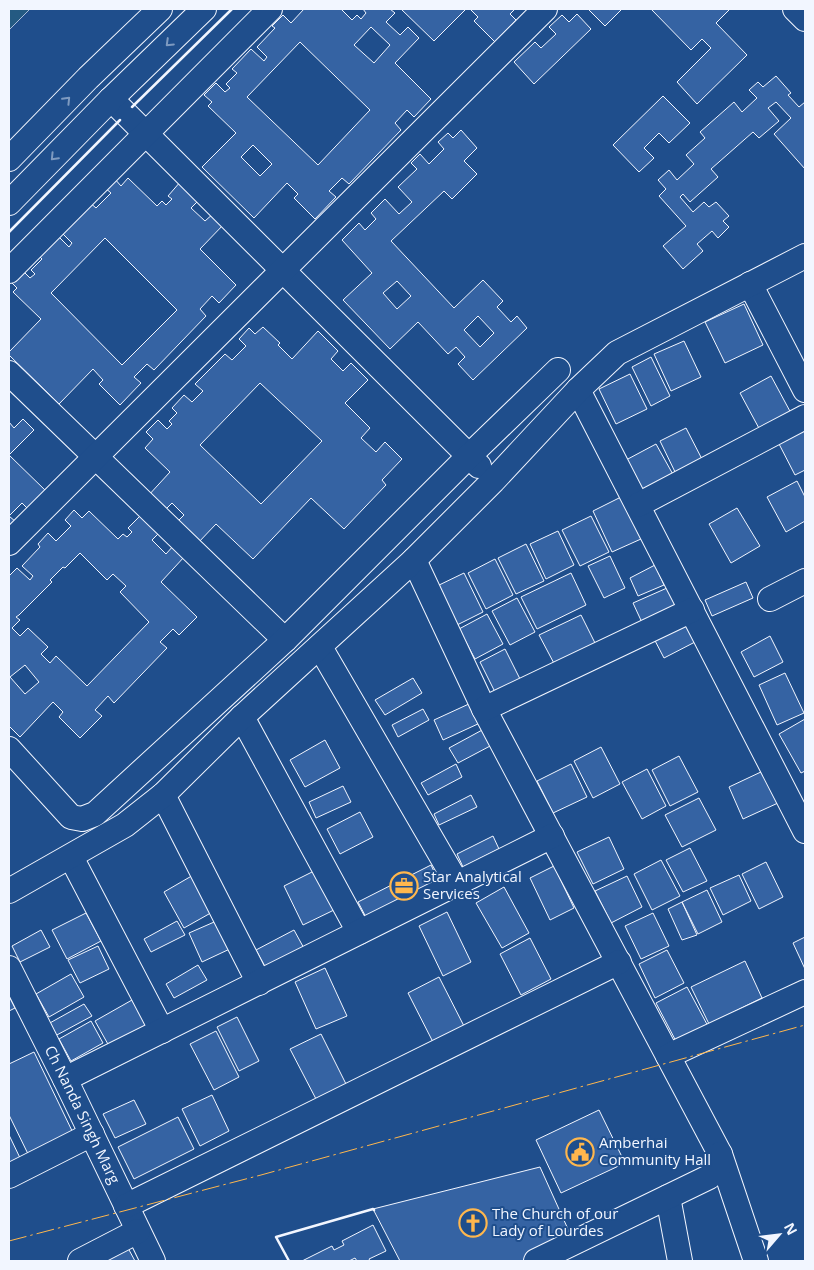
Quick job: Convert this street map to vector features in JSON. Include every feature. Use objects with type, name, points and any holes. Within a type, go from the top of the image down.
[{"type":"street","points":[[9,160],[88,78],[160,9]]},
{"type":"street","points":[[170,9],[186,26]]},
{"type":"street","points":[[9,203],[111,99],[204,9]]},
{"type":"street","points":[[9,271],[270,9]]},
{"type":"street","points":[[9,543],[545,9]]},
{"type":"street","points":[[795,9],[805,19]]},
{"type":"street","points":[[111,99],[494,480]]},
{"type":"street","points":[[9,891],[125,825],[163,795],[242,717],[414,560],[616,353],[805,256]]},
{"type":"street","points":[[750,284],[805,390]]},
{"type":"street","points":[[9,748],[71,817],[82,819],[95,814],[285,640],[558,370]]},
{"type":"street","points":[[9,373],[285,640]]},
{"type":"street","points":[[578,390],[805,831]]},
{"type":"street","points":[[638,505],[805,417]]},
{"type":"street","points":[[414,560],[484,709],[720,1154],[756,1261]]},
{"type":"street","points":[[770,599],[805,581]]},
{"type":"street","points":[[484,709],[692,610]]},
{"type":"street","points":[[320,647],[458,883]]},
{"type":"street","points":[[242,717],[359,932]]},
{"type":"street","points":[[163,795],[259,983]]},
{"type":"street","points":[[65,1079],[552,836]]},
{"type":"street","points":[[71,856],[162,1031]]},
{"type":"street","points":[[126,1206],[619,962]]},
{"type":"street","name":"Ch Nanda Singh Marg","points":[[9,968],[92,1134],[152,1261]]},
{"type":"street","points":[[668,1056],[805,992]]},
{"type":"street","points":[[9,1176],[92,1134]]},
{"type":"street","points":[[536,1261],[709,1176],[721,1164],[720,1154]]},
{"type":"street","points":[[668,1197],[680,1261]]},
{"type":"street","points":[[80,1261],[138,1231]]},
{"type":"shaded area","points":[[9,9],[30,9],[9,30]]},
{"type":"building","points":[[304,9],[341,9],[352,20],[357,15],[361,19],[366,13],[363,9],[390,9],[395,13],[386,22],[400,35],[408,27],[419,38],[395,63],[431,99],[414,117],[407,110],[395,123],[401,130],[349,184],[342,178],[329,191],[336,197],[315,219],[294,198],[298,194],[287,183],[254,218],[202,167],[236,133],[208,106],[212,102],[204,95],[216,83],[225,92],[230,88],[226,84],[237,73],[232,69],[251,49],[264,61],[267,57],[257,47],[275,28],[272,26],[283,15],[291,23]],"holes":[[[371,27],[390,45],[374,63],[354,45]],[[300,42],[370,110],[318,165],[247,97]],[[253,145],[272,164],[260,176],[241,157]]]},
{"type":"building","points":[[401,9],[466,9],[434,41]]},
{"type":"building","points":[[470,9],[515,9],[510,14],[516,20],[495,42],[474,21],[478,17]]},
{"type":"building","points":[[588,9],[622,9],[605,26]]},
{"type":"building","points":[[651,9],[730,9],[716,23],[747,55],[697,104],[677,82],[711,48],[702,39],[691,50]]},
{"type":"building","points":[[577,14],[591,29],[534,84],[514,62],[535,42],[541,48],[556,34],[549,27],[562,15],[569,22]]},
{"type":"building","points":[[776,76],[791,93],[788,95],[799,107],[805,102],[805,169],[774,134],[791,118],[776,102],[768,108],[779,121],[759,138],[753,132],[711,169],[718,177],[690,202],[683,194],[680,197],[693,212],[704,202],[709,207],[716,202],[729,216],[723,221],[729,227],[718,238],[712,231],[697,244],[703,251],[683,269],[663,246],[686,226],[659,196],[666,189],[658,180],[669,170],[677,180],[694,164],[686,155],[705,138],[700,132],[734,102],[742,112],[757,98],[749,90],[758,82],[763,87]]},
{"type":"building","points":[[663,96],[690,123],[669,143],[659,133],[644,148],[654,158],[639,172],[613,145]]},
{"type":"building","points":[[461,130],[477,148],[464,161],[477,174],[452,199],[444,191],[391,241],[454,308],[483,280],[503,301],[497,307],[511,322],[517,316],[527,328],[473,380],[458,364],[465,357],[456,347],[448,354],[418,322],[390,349],[343,300],[372,273],[342,240],[359,223],[365,230],[376,219],[371,213],[385,199],[399,214],[412,202],[398,187],[417,169],[411,163],[420,154],[429,164],[444,149],[438,142],[448,133],[453,138]],"holes":[[[397,281],[411,296],[397,309],[383,293]],[[478,316],[494,333],[480,347],[464,330]]]},
{"type":"building","points":[[114,178],[121,186],[128,178],[157,206],[162,201],[166,205],[172,199],[168,196],[181,181],[200,199],[191,208],[205,221],[214,213],[225,223],[200,249],[236,285],[219,303],[212,296],[200,309],[206,316],[154,370],[147,364],[134,377],[141,383],[120,405],[99,384],[103,380],[93,369],[59,404],[9,355],[9,352],[41,319],[13,292],[17,288],[10,281],[21,269],[30,278],[35,274],[31,270],[42,259],[38,255],[57,235],[69,247],[72,243],[62,233],[88,201],[96,208],[111,193],[104,187]],"holes":[[[105,238],[177,310],[122,365],[51,293]]]},
{"type":"building","points":[[744,304],[763,345],[725,363],[705,322]]},
{"type":"building","points":[[263,327],[280,343],[278,345],[292,359],[318,331],[338,351],[331,359],[343,371],[351,363],[368,380],[345,403],[370,428],[361,438],[376,452],[385,442],[402,459],[382,480],[386,485],[344,529],[311,498],[253,559],[216,524],[197,544],[175,524],[184,515],[172,503],[163,512],[147,497],[170,472],[145,448],[153,439],[146,432],[158,420],[167,429],[172,424],[169,421],[177,413],[172,408],[184,395],[192,402],[203,391],[195,384],[225,354],[232,360],[246,346],[239,339],[249,328],[255,334]],"holes":[[[260,383],[322,441],[261,504],[200,445]]]},
{"type":"building","points":[[684,341],[701,377],[671,391],[654,354]]},
{"type":"building","points":[[651,357],[670,396],[651,406],[632,367]]},
{"type":"building","points":[[630,374],[647,409],[616,424],[599,389]]},
{"type":"building","points":[[771,376],[792,415],[761,432],[740,393]]},
{"type":"building","points":[[23,419],[34,430],[9,455],[9,422],[14,428]]},
{"type":"building","points":[[686,428],[704,463],[677,476],[660,441]]},
{"type":"building","points":[[805,429],[805,470],[795,475],[778,442]]},
{"type":"building","points":[[656,444],[675,478],[645,495],[626,460]]},
{"type":"building","points":[[9,455],[46,491],[28,509],[22,503],[9,516]]},
{"type":"building","points":[[797,481],[805,497],[805,521],[786,532],[767,497]]},
{"type":"building","points":[[621,497],[641,539],[612,552],[593,511]]},
{"type":"building","points":[[737,508],[760,546],[731,563],[709,524]]},
{"type":"building","points":[[74,510],[82,518],[89,511],[118,539],[123,534],[127,537],[132,532],[128,528],[142,514],[160,532],[152,540],[166,554],[174,545],[185,556],[161,582],[197,617],[179,635],[173,629],[160,642],[167,648],[114,703],[108,696],[95,710],[102,716],[80,738],[59,717],[63,712],[53,702],[20,737],[9,726],[9,576],[17,568],[30,580],[33,576],[22,566],[40,547],[38,544],[48,533],[56,541],[71,526],[65,520]],"holes":[[[80,553],[107,580],[113,574],[126,586],[120,592],[149,622],[87,686],[56,656],[50,663],[41,654],[48,647],[28,628],[20,636],[12,628],[20,620],[16,617],[52,582],[50,580]],[[25,665],[39,682],[25,694],[10,677]]]},
{"type":"building","points":[[9,516],[16,522],[9,529]]},
{"type":"building","points":[[591,516],[609,552],[580,566],[562,530]]},
{"type":"building","points":[[558,531],[574,565],[546,579],[530,544]]},
{"type":"building","points":[[526,544],[544,581],[516,594],[498,558]]},
{"type":"building","points":[[610,556],[625,588],[604,598],[588,566]]},
{"type":"building","points":[[495,559],[513,595],[486,609],[468,573]]},
{"type":"building","points":[[655,565],[664,585],[638,596],[630,578]]},
{"type":"building","points":[[464,573],[483,612],[455,626],[435,587]]},
{"type":"building","points":[[571,573],[586,605],[537,629],[521,597]]},
{"type":"building","points":[[746,582],[753,598],[712,616],[705,600]]},
{"type":"building","points":[[667,588],[679,613],[645,629],[633,603]]},
{"type":"building","points":[[517,598],[535,632],[510,645],[492,611]]},
{"type":"building","points":[[487,614],[503,644],[475,659],[459,629]]},
{"type":"building","points":[[581,615],[598,649],[557,669],[539,635]]},
{"type":"building","points":[[682,617],[695,642],[664,658],[651,633]]},
{"type":"building","points":[[770,636],[783,662],[754,677],[741,652]]},
{"type":"building","points":[[505,649],[521,681],[496,694],[480,662]]},
{"type":"building","points":[[785,673],[804,713],[777,725],[759,685]]},
{"type":"building","points":[[413,678],[422,693],[385,715],[375,700]]},
{"type":"building","points":[[471,703],[480,723],[443,740],[434,720]]},
{"type":"building","points":[[423,709],[429,720],[398,737],[392,725]]},
{"type":"building","points":[[805,719],[805,771],[801,773],[779,734]]},
{"type":"building","points":[[484,729],[492,745],[458,763],[449,748]]},
{"type":"building","points":[[325,740],[340,768],[305,787],[290,760]]},
{"type":"building","points":[[601,747],[620,784],[593,798],[574,761]]},
{"type":"building","points":[[679,756],[698,792],[670,806],[652,770]]},
{"type":"building","points":[[456,764],[462,777],[428,795],[421,783]]},
{"type":"building","points":[[571,764],[587,797],[553,813],[537,781]]},
{"type":"building","points":[[647,769],[666,806],[642,819],[622,782]]},
{"type":"building","points":[[763,771],[778,803],[743,819],[729,787]]},
{"type":"building","points":[[343,786],[351,802],[316,818],[309,802]]},
{"type":"building","points":[[471,795],[477,807],[439,825],[434,814]]},
{"type":"building","points":[[699,798],[716,830],[682,847],[665,815]]},
{"type":"building","points":[[360,812],[373,837],[340,854],[327,829]]},
{"type":"building","points":[[493,836],[499,849],[463,867],[457,854]]},
{"type":"building","points":[[609,837],[624,869],[593,884],[577,852]]},
{"type":"building","points":[[690,848],[707,881],[683,892],[666,860]]},
{"type":"building","points":[[661,860],[680,896],[652,910],[634,874]]},
{"type":"building","points":[[766,862],[783,897],[759,909],[742,874]]},
{"type":"building","points":[[431,865],[440,884],[368,921],[358,902]]},
{"type":"building","points":[[554,866],[574,908],[550,920],[530,878]]},
{"type":"building","points":[[314,871],[334,910],[303,925],[284,886]]},
{"type":"building","points":[[195,874],[216,910],[184,928],[164,892]]},
{"type":"building","points":[[739,875],[751,901],[723,915],[710,888]]},
{"type":"building","points":[[627,876],[642,907],[611,923],[595,891]]},
{"type":"building","points":[[504,887],[529,933],[502,948],[476,903]]},
{"type":"building","points":[[707,890],[722,922],[698,934],[682,902]]},
{"type":"building","points":[[682,902],[697,935],[682,940],[668,909]]},
{"type":"building","points":[[447,912],[471,962],[443,976],[419,926]]},
{"type":"building","points":[[86,913],[101,941],[67,959],[52,930]]},
{"type":"building","points":[[653,913],[669,946],[641,959],[625,926]]},
{"type":"building","points":[[221,919],[234,947],[202,962],[189,933]]},
{"type":"building","points":[[177,921],[185,935],[151,952],[144,939]]},
{"type":"building","points":[[41,930],[50,947],[20,962],[12,946]]},
{"type":"building","points":[[294,930],[306,952],[268,972],[256,950]]},
{"type":"building","points":[[805,937],[805,969],[793,943]]},
{"type":"building","points":[[530,938],[551,979],[521,995],[500,954]]},
{"type":"building","points":[[98,946],[109,969],[80,983],[68,960]]},
{"type":"building","points":[[667,950],[684,983],[655,998],[639,964]]},
{"type":"building","points":[[745,961],[762,998],[709,1024],[691,987]]},
{"type":"building","points":[[198,965],[207,980],[174,998],[166,984]]},
{"type":"building","points":[[325,968],[347,1016],[316,1029],[295,982]]},
{"type":"building","points":[[71,974],[84,997],[49,1017],[36,994]]},
{"type":"building","points":[[439,977],[466,1030],[435,1046],[408,993]]},
{"type":"building","points":[[687,987],[709,1028],[678,1045],[656,1003]]},
{"type":"building","points":[[9,996],[15,1008],[9,1011]]},
{"type":"building","points":[[132,1000],[146,1025],[109,1046],[95,1021]]},
{"type":"building","points":[[84,1004],[92,1016],[55,1036],[48,1024]]},
{"type":"building","points":[[237,1017],[259,1061],[239,1071],[217,1027]]},
{"type":"building","points":[[91,1021],[103,1043],[71,1061],[59,1039]]},
{"type":"building","points":[[216,1031],[239,1077],[214,1090],[190,1044]]},
{"type":"building","points":[[321,1034],[346,1084],[316,1099],[290,1049]]},
{"type":"building","points":[[34,1052],[75,1137],[30,1158],[9,1115],[9,1064]]},
{"type":"building","points":[[212,1095],[229,1131],[200,1146],[182,1109]]},
{"type":"building","points":[[134,1100],[146,1124],[115,1138],[103,1114]]},
{"type":"building","name":"Amberhai Community Hall","points":[[599,1110],[625,1163],[561,1193],[536,1140]]},
{"type":"building","points":[[178,1117],[194,1149],[134,1179],[118,1147]]},
{"type":"building","points":[[9,1135],[22,1162],[9,1168]]},
{"type":"building","name":"The Church of our Lady of Lourdes","points":[[540,1167],[572,1238],[523,1261],[400,1261],[373,1209]]},
{"type":"building","points":[[373,1225],[386,1251],[369,1259],[370,1261],[357,1261],[355,1258],[349,1261],[302,1261],[332,1246],[334,1250],[344,1245],[342,1241]]},
{"type":"building","points":[[128,1248],[135,1261],[105,1261]]},
{"type":"wall","points":[[132,107],[232,9]]},
{"type":"wall","points":[[9,232],[120,120]]},
{"type":"wall","points":[[289,1261],[276,1237],[374,1210]]},
{"type":"power","points":[[9,1241],[261,1175],[805,1025]]},
{"type":"place","name":"Star Analytical Services","points":[[404,886]]},
{"type":"place","name":"Amberhai Community Hall","points":[[580,1152]]},
{"type":"place","name":"The Church of our Lady of Lourdes","points":[[473,1223]]}]
